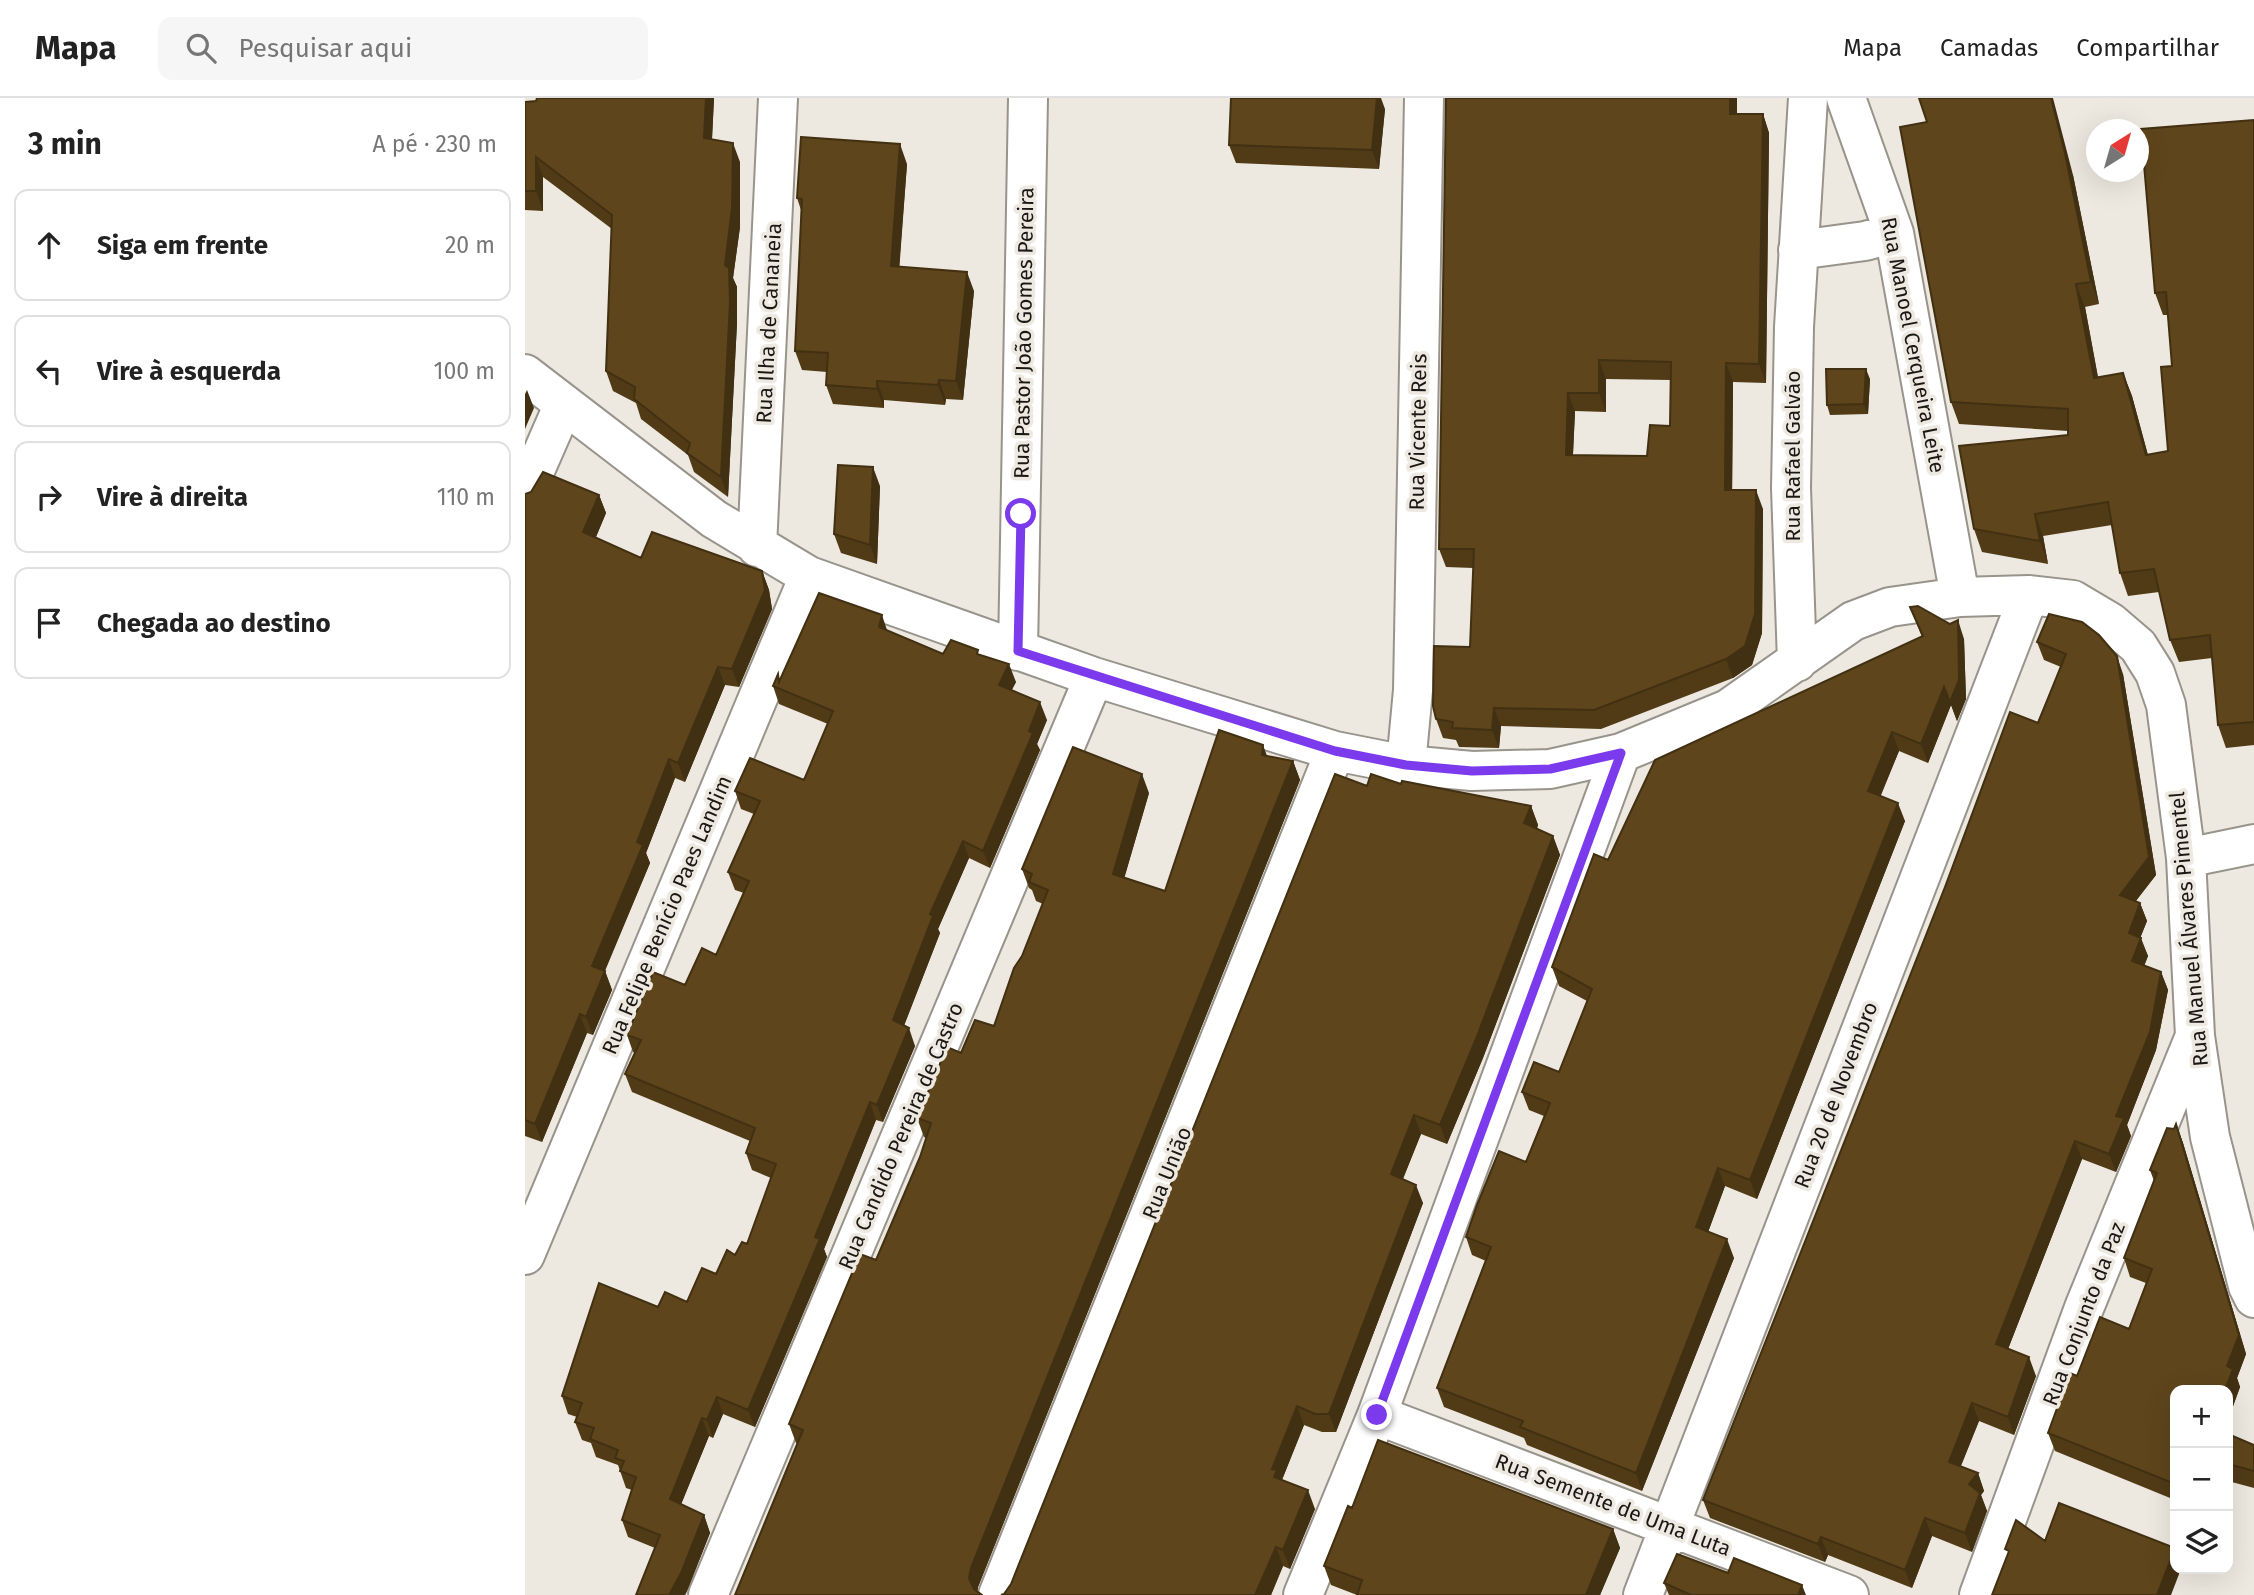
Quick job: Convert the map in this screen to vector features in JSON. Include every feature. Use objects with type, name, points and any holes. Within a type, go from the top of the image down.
[{"type":"street","name":"Rua Ilha de Cananeia","points":[[757,547],[778,98]]},
{"type":"street","name":"Rua Pastor João Gomes Pereira","points":[[1018,651],[1028,98]]},
{"type":"street","name":"Rua Vicente Reis","points":[[1406,765],[1413,690],[1424,98]]},
{"type":"street","name":"Rua Rafael Galvão","points":[[1797,662],[1791,488],[1798,250],[1808,98]]},
{"type":"street","name":"Rua Manoel Cerqueira Leite","points":[[1846,98],[1894,233],[1960,597]]},
{"type":"street","points":[[1798,250],[1865,242],[1894,233]]},
{"type":"street","name":"Rua Manuel Álvares Pimentel","points":[[525,374],[640,465],[757,547],[809,576],[1094,677],[1335,751],[1406,765],[1472,771],[1550,769],[1621,753],[1728,709],[1853,621],[1890,607],[1960,597],[2029,595],[2073,600],[2110,622],[2138,646],[2155,673],[2166,705],[2186,859],[2195,1036],[2210,1137],[2248,1286],[2254,1298]]},
{"type":"street","points":[[525,493],[564,404]]},
{"type":"street","name":"Rua Felipe Benício Paes Landim","points":[[525,1255],[809,576]]},
{"type":"street","name":"Rua 20 de Novembro","points":[[1643,1595],[2029,595]]},
{"type":"street","name":"Rua Candido Pereira de Castro","points":[[708,1595],[1094,677]]},
{"type":"street","name":"Rua União","points":[[998,1595],[1335,751]]},
{"type":"street","points":[[1303,1595],[1377,1415],[1621,753]]},
{"type":"street","points":[[2186,859],[2254,844]]},
{"type":"street","name":"Rua Conjunto da Paz","points":[[1979,1595],[2084,1308],[2195,1036]]},
{"type":"street","name":"Rua Semente de Uma Luta","points":[[1377,1415],[1849,1595]]},
{"type":"building","points":[[537,98],[706,98],[704,138],[733,143],[732,208],[725,265],[729,268],[730,303],[721,477],[687,453],[690,443],[634,399],[635,387],[606,371],[612,215],[536,157],[536,191],[525,191],[525,102],[536,101]]},
{"type":"building","points":[[1231,98],[1377,98],[1372,150],[1229,145]]},
{"type":"building","points":[[1446,98],[1730,98],[1730,114],[1763,114],[1759,364],[1726,363],[1725,490],[1756,490],[1755,614],[1745,646],[1726,659],[1594,710],[1494,708],[1492,730],[1452,728],[1453,722],[1436,719],[1433,706],[1434,646],[1470,647],[1474,549],[1439,549]],"holes":[[[1599,360],[1671,362],[1670,426],[1650,425],[1647,456],[1566,455],[1568,393],[1599,393]]]},
{"type":"building","points":[[1919,98],[2051,98],[2091,282],[2076,284],[2094,378],[2123,373],[2146,455],[2168,451],[2161,367],[2172,366],[2166,292],[2155,293],[2146,182],[2149,182],[2149,128],[2254,120],[2254,722],[2218,725],[2210,635],[2170,640],[2154,569],[2120,573],[2108,502],[2035,514],[2040,541],[1974,529],[1959,446],[2068,435],[2068,409],[1951,402],[1900,127],[1927,122]]},
{"type":"building","points":[[801,137],[900,144],[891,266],[967,272],[956,381],[939,380],[938,385],[877,381],[877,389],[826,385],[828,353],[795,351],[802,199],[797,198]]},
{"type":"building","points":[[1826,369],[1866,369],[1864,404],[1827,405]]},
{"type":"building","points":[[838,465],[873,467],[870,545],[834,534]]},
{"type":"building","points":[[543,472],[599,495],[583,532],[641,558],[652,532],[762,571],[765,590],[732,669],[718,667],[678,763],[669,759],[637,842],[643,845],[592,966],[605,971],[586,1017],[580,1014],[535,1124],[525,1120],[525,494],[531,492]]},
{"type":"building","points":[[819,593],[882,615],[879,627],[943,654],[951,640],[978,650],[977,654],[1009,664],[999,685],[1040,702],[1029,731],[1033,733],[983,851],[963,841],[930,914],[933,916],[893,1020],[909,1028],[877,1105],[870,1102],[815,1237],[820,1239],[748,1410],[717,1397],[707,1420],[702,1418],[670,1499],[704,1515],[681,1573],[669,1595],[636,1595],[660,1535],[622,1520],[636,1477],[620,1471],[624,1461],[615,1458],[618,1450],[590,1439],[594,1428],[575,1422],[582,1403],[562,1396],[599,1283],[658,1307],[665,1292],[687,1302],[702,1268],[716,1274],[727,1250],[735,1255],[742,1242],[747,1244],[776,1164],[746,1153],[755,1128],[625,1074],[641,1040],[627,1035],[653,972],[685,985],[702,948],[716,955],[749,881],[728,872],[760,801],[735,791],[750,758],[804,780],[833,711],[773,686],[778,674],[779,682]]},
{"type":"building","points":[[1918,606],[1950,624],[1958,620],[1959,680],[1950,702],[1944,687],[1921,744],[1892,732],[1868,791],[1898,803],[1750,1180],[1718,1168],[1696,1227],[1727,1239],[1636,1473],[1520,1427],[1523,1421],[1437,1388],[1491,1247],[1466,1237],[1477,1205],[1499,1151],[1526,1162],[1550,1103],[1522,1092],[1534,1062],[1559,1072],[1592,989],[1552,967],[1594,854],[1608,860],[1655,760],[1923,636],[1910,607]]},
{"type":"building","points":[[2049,614],[2082,622],[2099,635],[2117,656],[2149,857],[2120,895],[2140,903],[2129,933],[2141,938],[2132,961],[2161,972],[2150,1032],[2116,1116],[2124,1118],[2109,1154],[2075,1141],[1996,1344],[2029,1357],[2008,1417],[1972,1403],[1949,1462],[1978,1473],[1969,1484],[1980,1493],[1965,1533],[1925,1518],[1905,1570],[1821,1537],[1818,1544],[1703,1500],[1945,887],[2010,712],[2038,723],[2066,654],[2037,642]]},
{"type":"building","points":[[1219,730],[1263,745],[1262,755],[1293,761],[971,1568],[969,1578],[974,1589],[982,1595],[735,1595],[803,1430],[789,1424],[860,1254],[876,1260],[920,1157],[931,1123],[917,1118],[947,1047],[961,1053],[975,1020],[994,1026],[1014,968],[1022,956],[1048,890],[1029,882],[1032,874],[1022,869],[1073,747],[1142,774],[1113,874],[1165,891]]},
{"type":"building","points":[[1335,774],[1367,786],[1371,774],[1401,784],[1402,781],[1531,806],[1524,823],[1553,836],[1476,1039],[1440,1125],[1414,1115],[1391,1174],[1416,1185],[1329,1414],[1315,1414],[1297,1406],[1272,1469],[1277,1470],[1274,1477],[1308,1490],[1283,1550],[1276,1547],[1255,1595],[1001,1595],[1011,1584]]},
{"type":"building","points":[[2176,1124],[2239,1335],[2227,1366],[2233,1369],[2227,1385],[2170,1385],[2170,1482],[2048,1433],[2070,1373],[2077,1376],[2100,1317],[2129,1329],[2152,1269],[2124,1258],[2157,1173],[2150,1170],[2167,1128],[2174,1129]]},
{"type":"building","points":[[2233,1436],[2254,1445],[2254,1471],[2233,1465]]},
{"type":"building","points":[[1378,1440],[1613,1529],[1586,1595],[1357,1595],[1362,1580],[1324,1566],[1348,1506],[1352,1508]]},
{"type":"building","points":[[2059,1503],[2170,1546],[2170,1561],[2157,1595],[1992,1595],[2009,1551],[2005,1549],[2016,1520],[2045,1541]]},
{"type":"building","points":[[1677,1554],[1728,1573],[1734,1558],[1802,1585],[1798,1595],[1691,1595],[1664,1583]]},
{"type":"route","points":[[1021,514],[1018,651],[1335,751],[1406,765],[1472,771],[1550,769],[1621,753],[1377,1415]]}]
